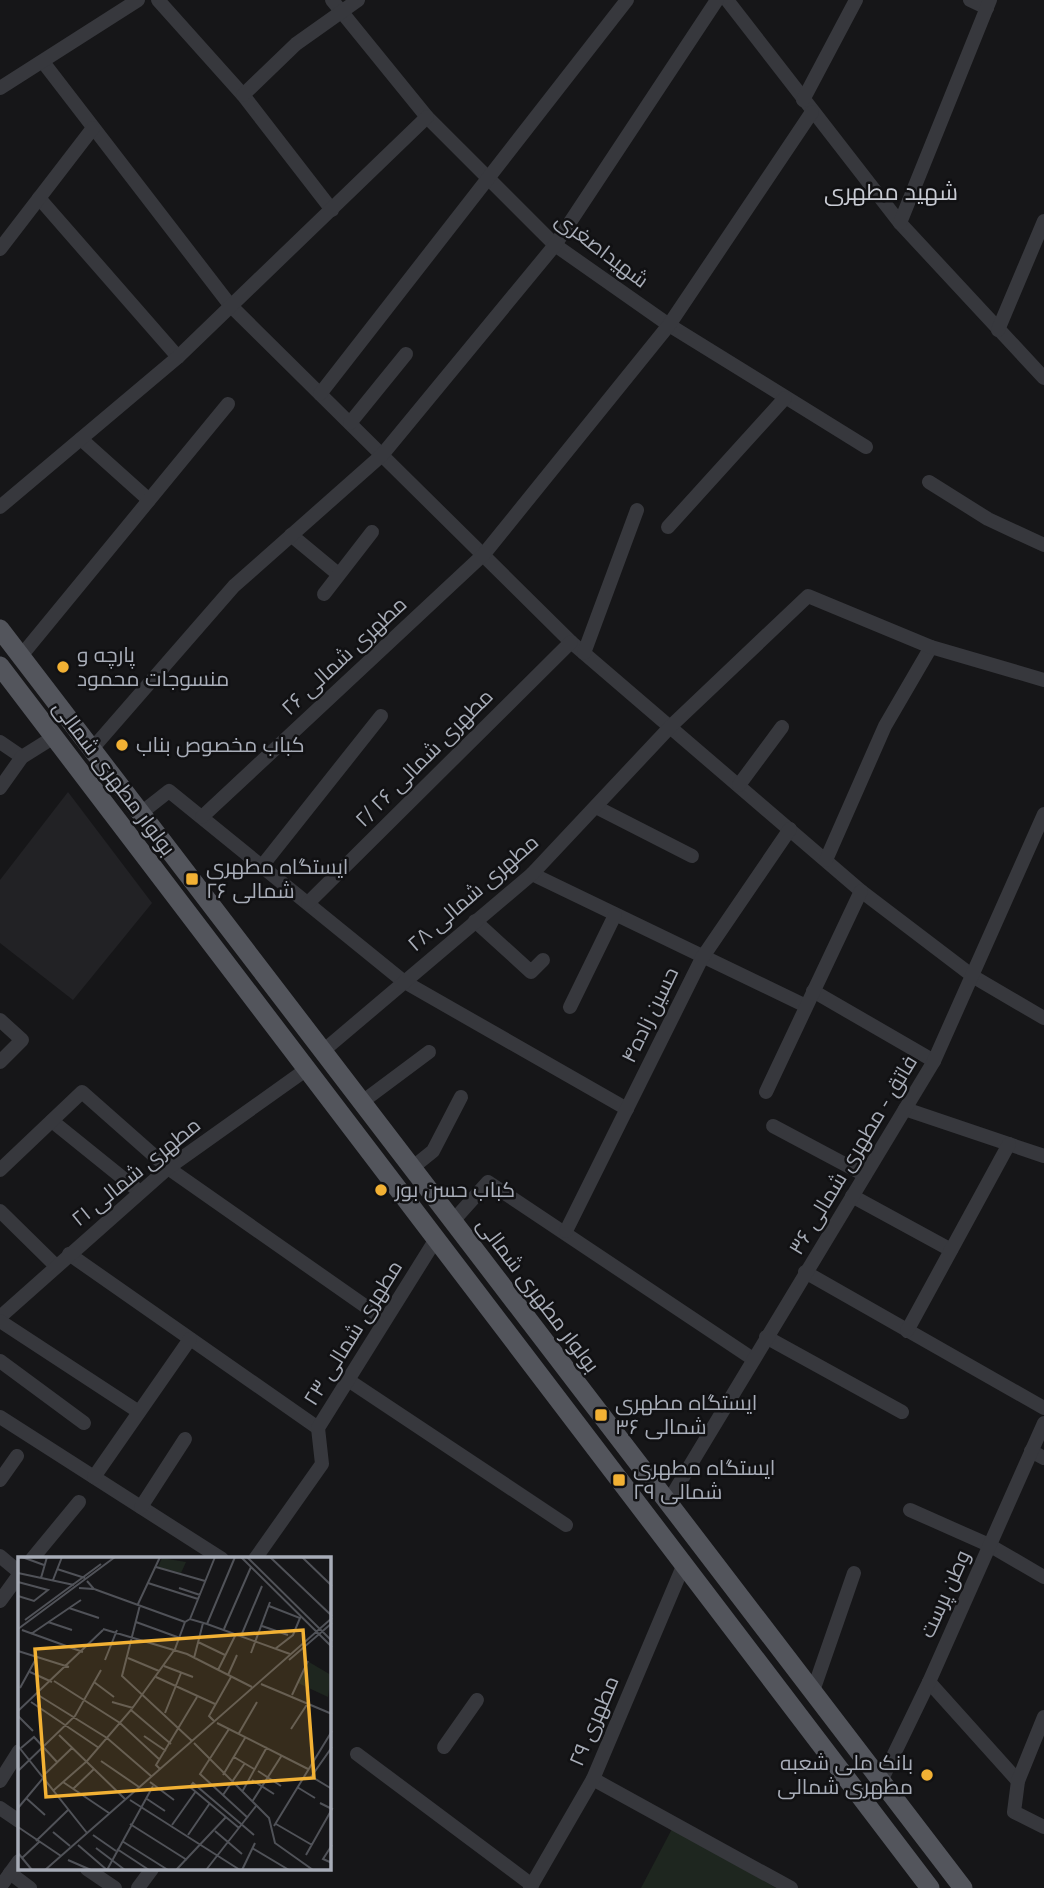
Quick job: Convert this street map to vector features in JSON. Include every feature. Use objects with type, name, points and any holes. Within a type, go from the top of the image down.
[{"type":"main road","name":"بولوار مطهری شمالی","points":[[0,629],[963,1888]]},
{"type":"main road","name":"بولوار مطهری شمالی","points":[[0,666],[930,1888]]},
{"type":"main road","points":[[540,1374],[558,1359]]},
{"type":"main road","points":[[821,1744],[840,1727]]},
{"type":"street","points":[[0,89],[138,0]]},
{"type":"street","points":[[158,0],[243,95],[332,210]]},
{"type":"street","name":"شهیداصغری","points":[[332,0],[428,117],[555,245],[668,325],[866,447]]},
{"type":"street","points":[[243,95],[296,44],[358,0]]},
{"type":"street","points":[[320,394],[627,0]]},
{"type":"street","points":[[92,749],[234,586],[382,455],[555,245],[717,0]]},
{"type":"street","points":[[727,0],[812,113],[900,223],[1040,373]]},
{"type":"street","points":[[803,100],[856,0]]},
{"type":"street","points":[[900,223],[988,4],[970,0]]},
{"type":"street","points":[[43,62],[230,305],[571,642],[861,891],[974,977],[1044,1018]]},
{"type":"street","name":"مطهری شمالی ۲۶","points":[[202,817],[484,554],[668,325],[812,113]]},
{"type":"street","points":[[0,507],[178,357],[428,117]]},
{"type":"street","points":[[0,249],[93,128]]},
{"type":"street","points":[[39,198],[178,357]]},
{"type":"street","points":[[998,330],[1044,222]]},
{"type":"street","points":[[350,424],[406,354]]},
{"type":"street","points":[[668,527],[785,398]]},
{"type":"street","points":[[21,656],[228,404]]},
{"type":"street","points":[[80,439],[149,500]]},
{"type":"street","points":[[929,482],[988,519],[1044,545]]},
{"type":"street","points":[[584,653],[637,510]]},
{"type":"street","points":[[324,594],[372,532]]},
{"type":"street","points":[[291,535],[338,574]]},
{"type":"street","name":"مطهری شمالی ۲۸","points":[[323,1051],[532,874],[671,726],[808,596],[931,647]]},
{"type":"street","name":"مطهری شمالی ۲۶ /۲","points":[[308,903],[571,642]]},
{"type":"street","points":[[825,860],[885,726],[931,647],[1044,680]]},
{"type":"street","points":[[262,866],[381,716]]},
{"type":"street","points":[[739,785],[782,727]]},
{"type":"street","points":[[0,788],[22,757],[54,737]]},
{"type":"street","points":[[0,742],[22,757]]},
{"type":"street","points":[[141,813],[169,791],[403,981],[627,1109]]},
{"type":"street","points":[[596,807],[692,856]]},
{"type":"street","name":"فاتق - مطهری شمالی ۳۶","points":[[668,1502],[934,1061],[974,977],[1044,814]]},
{"type":"street","name":"حسین زاده۴","points":[[566,1231],[702,958],[790,829]]},
{"type":"street","points":[[532,874],[806,1006]]},
{"type":"street","points":[[766,1092],[861,891]]},
{"type":"street","points":[[570,1007],[615,915]]},
{"type":"street","points":[[475,921],[531,972],[542,960]]},
{"type":"street","points":[[813,991],[934,1061]]},
{"type":"street","points":[[0,1062],[22,1040],[1,1019]]},
{"type":"street","points":[[362,1102],[429,1052]]},
{"type":"street","name":"مطهری شمالی ۲۱","points":[[0,1319],[69,1254],[168,1168],[307,1069]]},
{"type":"street","points":[[0,1170],[82,1092],[168,1168],[385,1320]]},
{"type":"street","points":[[412,1168],[433,1151],[461,1097]]},
{"type":"street","points":[[905,1109],[1044,1156]]},
{"type":"street","points":[[52,1121],[140,1192]]},
{"type":"street","points":[[773,1126],[865,1175]]},
{"type":"street","points":[[908,1331],[1009,1144]]},
{"type":"street","points":[[453,1221],[488,1182],[566,1231],[753,1359]]},
{"type":"street","points":[[852,1196],[951,1250]]},
{"type":"street","points":[[0,1211],[56,1266]]},
{"type":"street","name":"مطهری شمالی ۲۳","points":[[257,1557],[322,1464],[318,1428],[436,1239]]},
{"type":"street","points":[[69,1254],[318,1428]]},
{"type":"street","points":[[806,1272],[1044,1408]]},
{"type":"street","points":[[0,1319],[139,1412]]},
{"type":"street","points":[[766,1338],[902,1412]]},
{"type":"street","points":[[94,1477],[190,1339]]},
{"type":"street","points":[[0,1361],[84,1423]]},
{"type":"street","points":[[348,1380],[566,1525]]},
{"type":"street","points":[[0,1417],[219,1557]]},
{"type":"street","name":"وطن پرست","points":[[881,1781],[929,1682],[989,1545],[1037,1455],[1044,1423]]},
{"type":"street","points":[[141,1507],[185,1439]]},
{"type":"street","points":[[0,1480],[16,1456]]},
{"type":"street","points":[[34,1557],[79,1502]]},
{"type":"street","points":[[910,1510],[989,1545],[1044,1577]]},
{"type":"street","points":[[0,1556],[18,1572]]},
{"type":"street","name":"مطهری ۲۹","points":[[531,1886],[593,1779],[684,1564]]},
{"type":"street","points":[[813,1691],[853,1573]]},
{"type":"street","points":[[0,1601],[18,1574]]},
{"type":"street","points":[[929,1682],[1018,1780]]},
{"type":"street","points":[[444,1747],[477,1700]]},
{"type":"street","points":[[1044,1717],[1018,1780],[1014,1812],[1044,1827]]},
{"type":"street","points":[[0,1781],[18,1753]]},
{"type":"street","points":[[357,1754],[531,1886]]},
{"type":"street","points":[[593,1779],[791,1888]]},
{"type":"street","points":[[0,1808],[18,1820]]},
{"type":"street","points":[[0,1887],[15,1867],[30,1888]]},
{"type":"street","points":[[88,1870],[115,1888]]},
{"type":"street","points":[[138,1888],[151,1870]]},
{"type":"shaded area","points":[[68,792],[152,903],[73,1000],[0,943],[0,880]]},
{"type":"shaded area","points":[[673,1827],[776,1888],[641,1888]]},
{"type":"place","name":"پارچه و منسوجات محمود","points":[[63,667]]},
{"type":"place","name":"كباب مخصوص بناب","points":[[122,745]]},
{"type":"place","name":"ایستگاه مطهری شمالی ۲۶","points":[[192,879]]},
{"type":"place","name":"كباب حسن بور","points":[[381,1190]]},
{"type":"place","name":"ایستگاه مطهری شمالی ۳۶","points":[[601,1415]]},
{"type":"place","name":"ایستگاه مطهری شمالی ۲۹","points":[[619,1480]]},
{"type":"place","name":"بانک ملی شعبه مطهری شمالی","points":[[927,1775]]},
{"type":"district","name":"شهید مطهری","points":[[891,192]]}]
